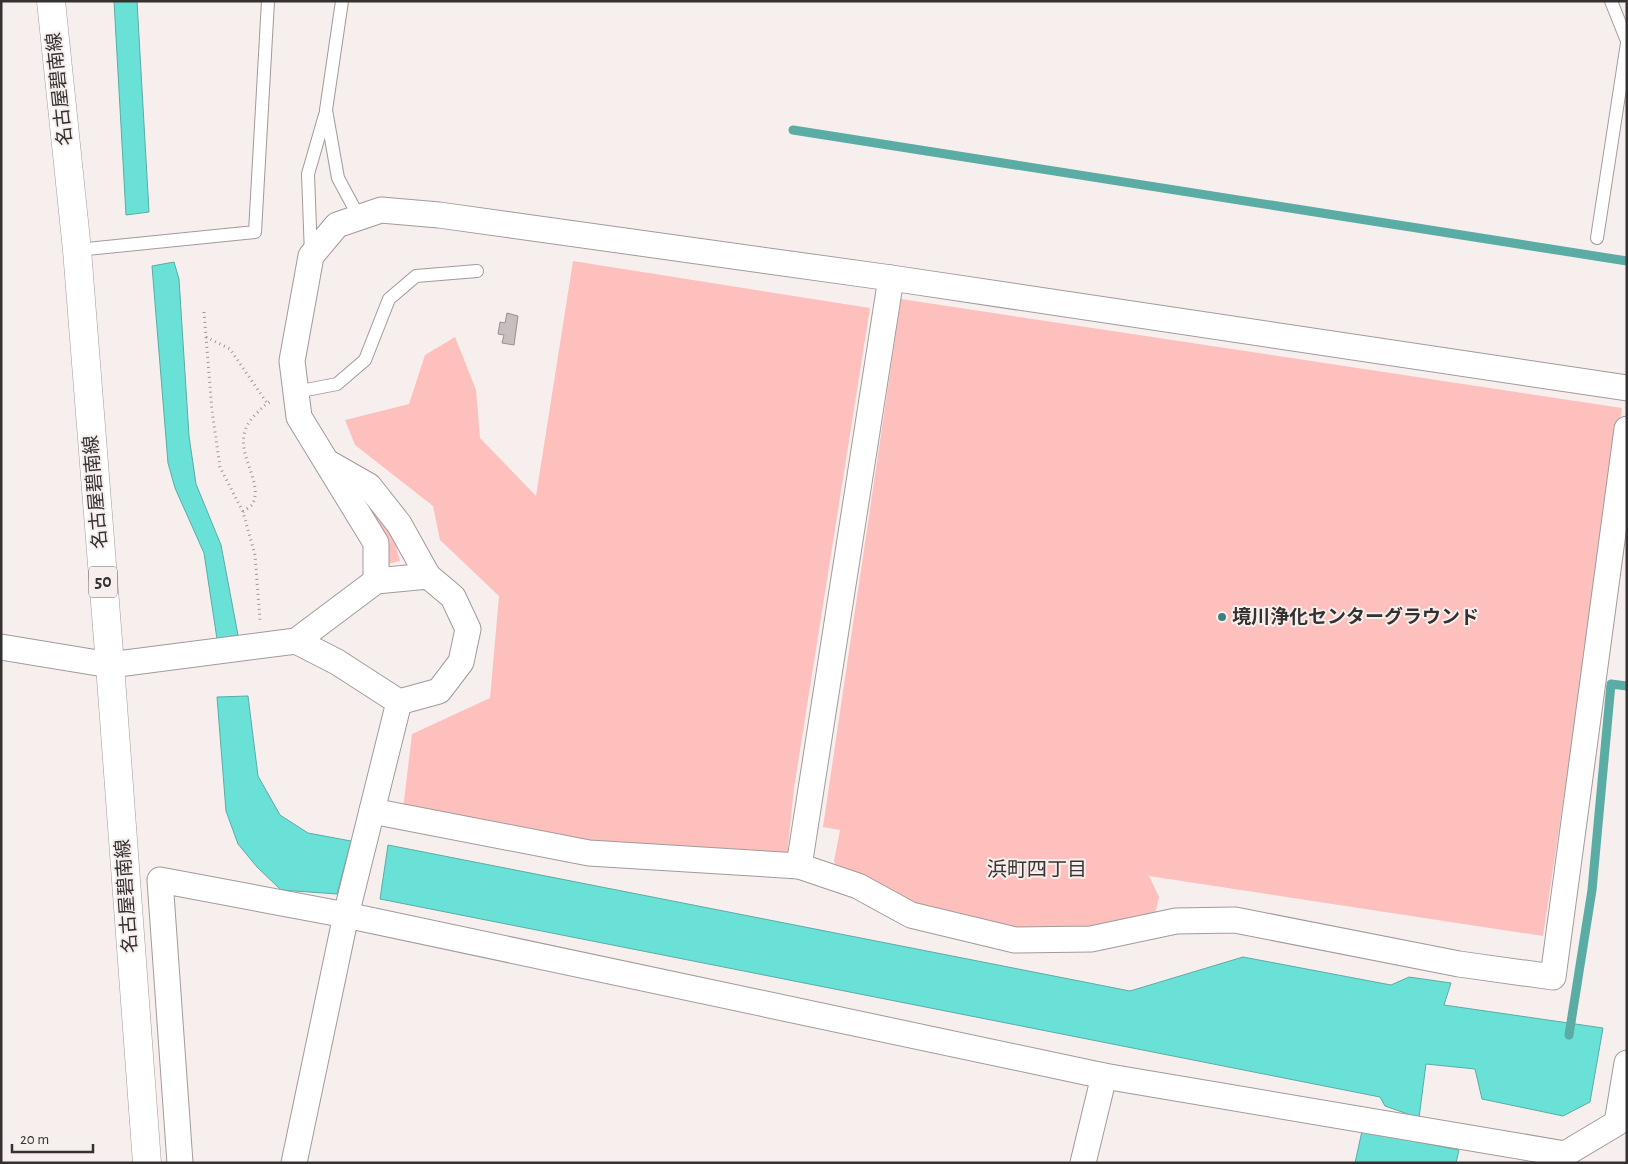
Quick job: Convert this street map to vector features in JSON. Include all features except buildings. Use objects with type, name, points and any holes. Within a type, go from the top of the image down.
[{"type":"main road","name":"名古屋碧南線","points":[[51,1],[77,250],[147,1163]]},
{"type":"street","points":[[376,581],[376,543],[324,461],[299,417],[292,361],[311,256],[337,225],[381,210],[439,215],[891,278],[1627,388]]},
{"type":"street","points":[[799,866],[891,278]]},
{"type":"street","points":[[372,811],[589,853],[799,866],[858,886],[911,915],[1015,940],[1091,939],[1176,921],[1235,920],[1459,964],[1553,976],[1627,429]]},
{"type":"street","points":[[296,641],[337,662],[399,702],[440,691],[460,662],[468,629],[453,597],[428,576],[399,524],[369,486],[324,461]]},
{"type":"street","points":[[1,647],[110,664],[296,641],[376,581],[428,576]]},
{"type":"street","points":[[294,1163],[346,915],[399,702]]},
{"type":"street","points":[[180,1163],[160,880],[346,915],[1104,1076],[1565,1154],[1617,1123],[1627,1063]]},
{"type":"street","points":[[1083,1163],[1104,1076]]},
{"type":"lane","points":[[77,250],[255,232],[268,1]]},
{"type":"lane","points":[[311,256],[308,174],[326,110],[342,1]]},
{"type":"lane","points":[[1597,238],[1627,42],[1611,1]]},
{"type":"lane","points":[[326,110],[338,178],[359,218]]},
{"type":"lane","points":[[296,392],[337,384],[365,360],[389,299],[416,276],[477,271]]},
{"type":"path","points":[[204,312],[212,411],[220,467],[243,512],[255,555],[262,645]]},
{"type":"path","points":[[206,336],[230,349],[267,403]]},
{"type":"path","points":[[243,512],[252,505],[255,489],[245,456],[243,434],[252,418],[267,403],[296,392]]},
{"type":"shaded area","points":[[573,261],[870,308],[794,788],[786,866],[402,817],[412,734],[490,698],[499,596],[440,540],[433,506],[355,445],[345,420],[409,404],[425,355],[455,337],[476,390],[480,438],[536,496]]},
{"type":"shaded area","name":"境川浄化センターグラウンド","points":[[901,299],[1622,408],[1543,936],[1149,876],[1159,897],[1152,926],[1015,940],[841,881],[834,861],[840,830],[823,827]]},
{"type":"shaded area","points":[[366,496],[390,526],[400,561],[388,564],[381,528]]},
{"type":"water","points":[[114,1],[137,1],[149,212],[126,215]]},
{"type":"water","points":[[174,262],[179,279],[189,436],[196,484],[221,545],[238,635],[217,639],[204,553],[175,488],[168,463],[152,266]]},
{"type":"water","points":[[248,696],[258,776],[280,815],[308,833],[351,841],[337,894],[281,890],[257,867],[238,844],[226,811],[217,697]]},
{"type":"water","points":[[388,845],[1130,991],[1243,957],[1391,985],[1409,977],[1451,983],[1444,1005],[1603,1028],[1590,1102],[1563,1116],[1482,1099],[1475,1069],[1426,1064],[1419,1118],[1385,1106],[1380,1097],[380,899]]},
{"type":"water","points":[[1362,1131],[1459,1150],[1456,1163],[1355,1163]]},
{"type":"waterway","points":[[793,130],[1627,261]]},
{"type":"waterway","points":[[1569,1035],[1592,890],[1611,684],[1627,686]]},
{"type":"place","name":"境川浄化センターグラウンド","points":[[1222,617]]},
{"type":"district","name":"浜町四丁目","points":[[1037,870]]}]
